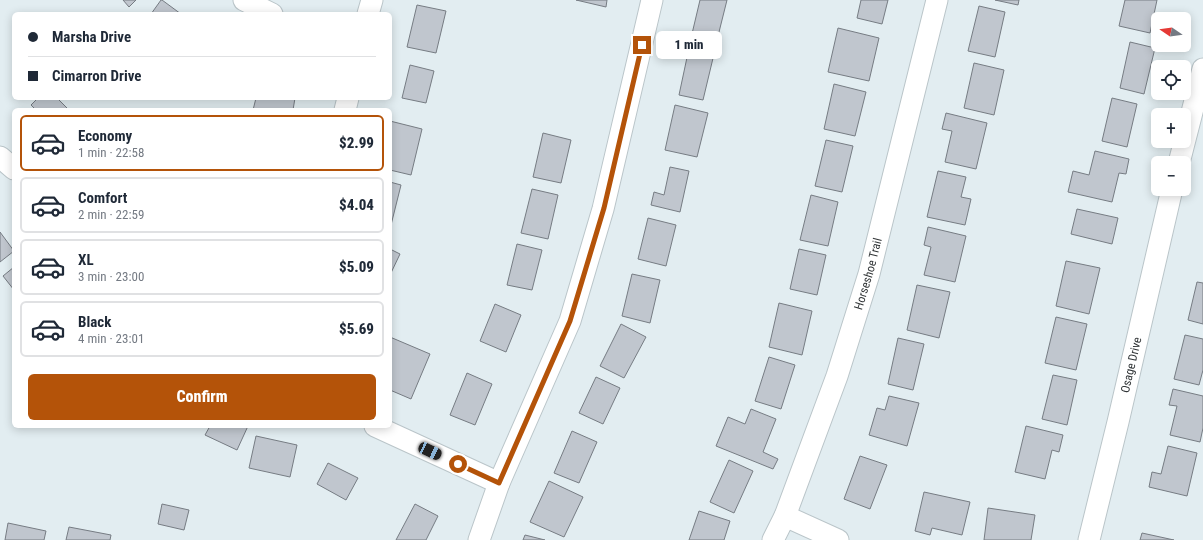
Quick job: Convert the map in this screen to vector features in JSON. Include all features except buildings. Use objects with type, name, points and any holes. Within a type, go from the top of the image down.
[{"type":"street","points":[[244,0],[268,12]]},
{"type":"street","points":[[369,12],[372,0]]},
{"type":"street","points":[[479,540],[499,483],[570,321],[604,208],[652,0]]},
{"type":"street","name":"Horseshoe Trail","points":[[773,540],[785,516],[836,376],[869,274],[937,0]]},
{"type":"street","points":[[1180,156],[1203,68]]},
{"type":"street","points":[[0,157],[12,167]]},
{"type":"street","name":"Osage Drive","points":[[1089,540],[1170,196]]},
{"type":"street","points":[[379,428],[499,483]]},
{"type":"street","points":[[785,516],[838,540]]},
{"type":"route","points":[[458,464],[499,483],[570,321],[604,208],[642,45]]}]
